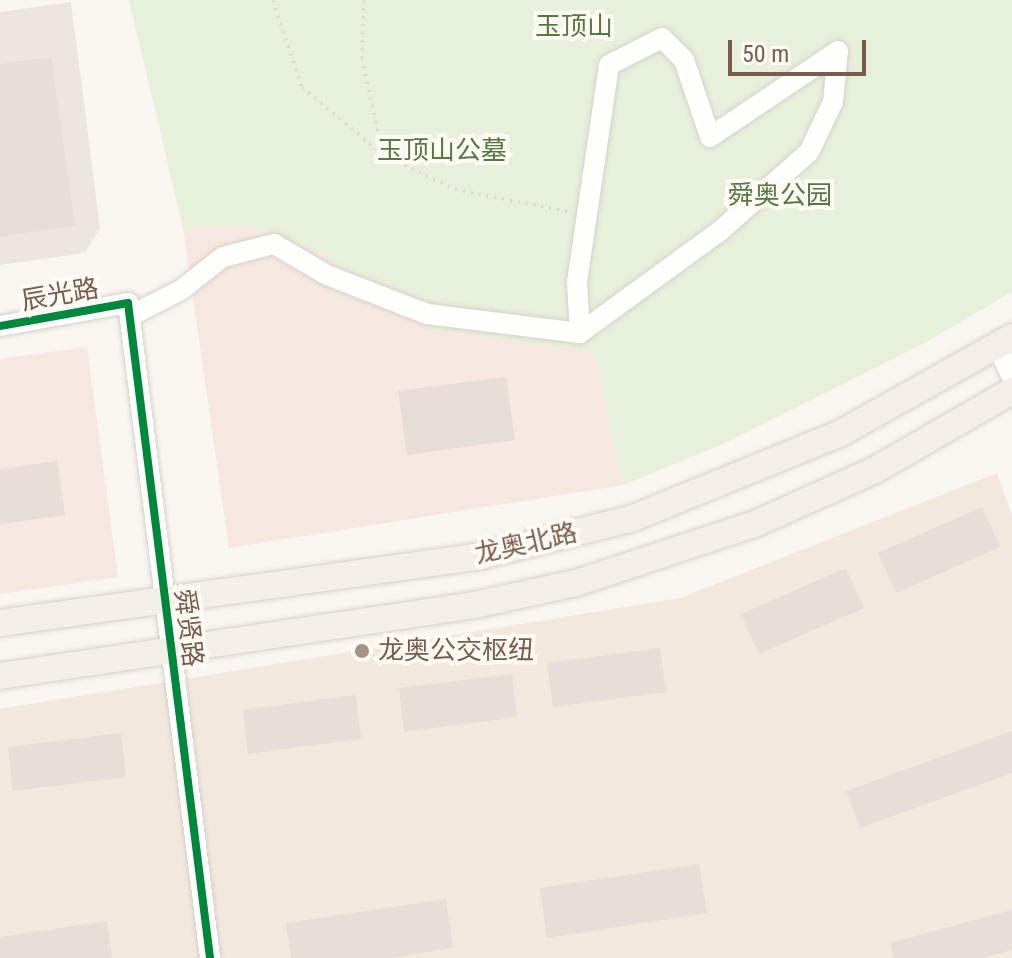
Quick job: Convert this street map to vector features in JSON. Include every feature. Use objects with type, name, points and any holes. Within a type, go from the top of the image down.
[{"type":"main road","name":"龙奥北路","points":[[0,623],[481,556],[633,518],[841,433],[1004,341]]},
{"type":"main road","name":"龙奥北路","points":[[0,676],[479,604],[658,559],[875,470],[1012,391]]},
{"type":"street","points":[[662,38],[684,60],[710,137],[838,51],[833,102],[809,152],[720,231],[580,333],[577,282],[609,65],[634,47],[662,38]]},
{"type":"street","name":"辰光路","points":[[0,326],[129,310],[181,290],[223,257],[274,244],[327,275],[427,314],[580,333]]},
{"type":"street","name":"舜贤路","points":[[129,310],[210,958]]},
{"type":"street","points":[[1004,341],[1012,377]]},
{"type":"path","points":[[273,0],[302,87],[383,154],[455,189],[586,214]]},
{"type":"path","points":[[364,0],[362,58],[383,154]]},
{"type":"shaded area","points":[[71,2],[100,228],[85,253],[0,265],[0,12]]},
{"type":"shaded area","points":[[246,226],[319,251],[429,329],[596,352],[623,485],[229,548],[183,228]]},
{"type":"shaded area","points":[[87,347],[118,577],[0,594],[0,359]]},
{"type":"shaded area","points":[[997,473],[1012,516],[1012,958],[0,958],[0,709],[680,598]]},
{"type":"green space","points":[[129,0],[1012,0],[1012,292],[926,342],[723,444],[623,485],[595,352],[429,329],[319,251],[246,226],[183,228]]},
{"type":"building","points":[[51,57],[75,226],[0,237],[0,64]]},
{"type":"building","points":[[506,377],[515,440],[407,455],[398,391]]},
{"type":"building","points":[[57,461],[65,515],[0,524],[0,469]]},
{"type":"building","points":[[982,507],[1000,547],[896,593],[878,553]]},
{"type":"building","points":[[846,568],[864,608],[759,654],[741,614]]},
{"type":"building","points":[[660,648],[666,692],[553,707],[547,663]]},
{"type":"building","points":[[512,674],[517,717],[404,732],[399,688]]},
{"type":"building","points":[[356,695],[361,739],[248,754],[243,710]]},
{"type":"building","points":[[1012,731],[1012,773],[860,828],[846,791]]},
{"type":"building","points":[[121,733],[126,777],[13,791],[8,747]]},
{"type":"building","points":[[699,864],[707,913],[547,938],[540,888]]},
{"type":"building","points":[[446,899],[453,948],[391,958],[291,958],[286,923]]},
{"type":"building","points":[[1012,910],[1012,950],[982,958],[894,958],[890,943]]},
{"type":"building","points":[[107,921],[112,958],[0,958],[0,937]]},
{"type":"cycle path","points":[[0,326],[128,303],[210,958]]},
{"type":"place","name":"龙奥公交枢纽","points":[[362,651]]},
{"type":"park label","name":"玉顶山","points":[[574,27]]},
{"type":"park label","name":"玉顶山公墓","points":[[442,151]]},
{"type":"park label","name":"舜奥公园","points":[[780,196]]}]
